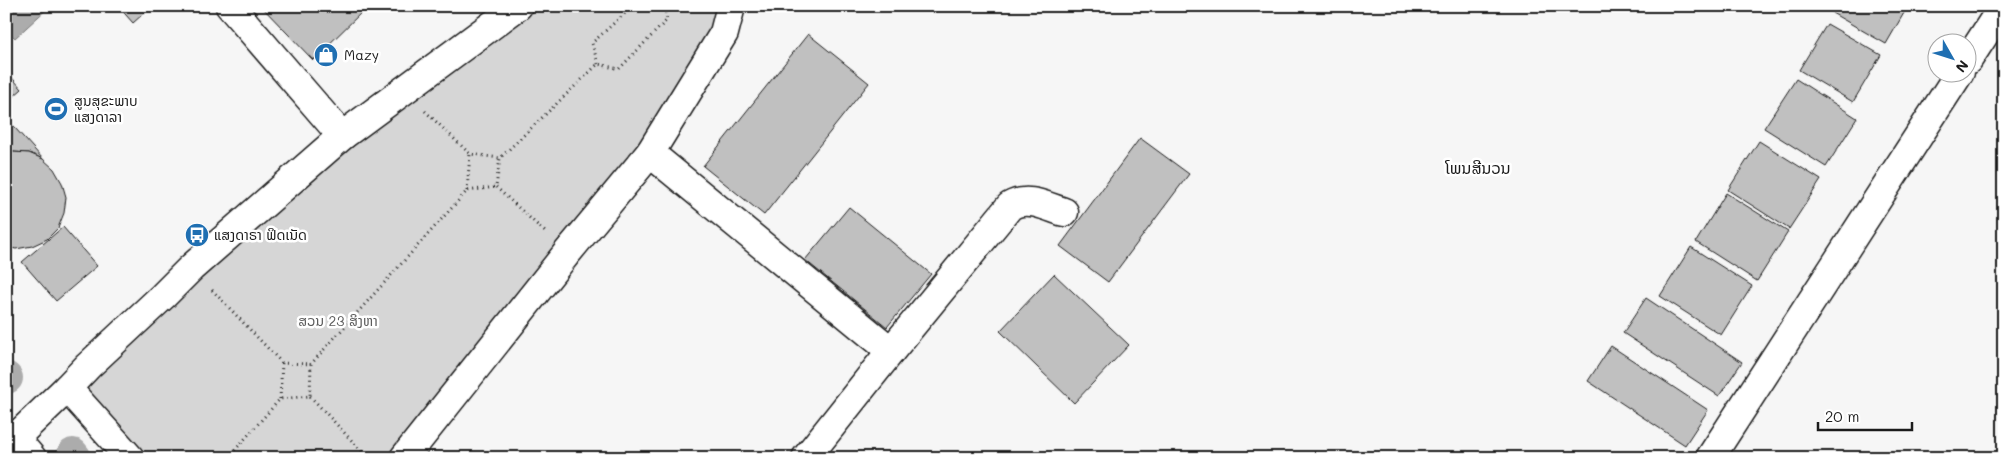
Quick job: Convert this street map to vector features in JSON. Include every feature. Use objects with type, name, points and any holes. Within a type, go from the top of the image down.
[{"type":"street","points":[[230,6],[342,136]]},
{"type":"street","points":[[18,448],[67,388],[88,366],[191,268],[342,136],[403,89],[518,6]]},
{"type":"street","points":[[404,458],[567,253],[650,153],[724,33],[731,6]]},
{"type":"street","points":[[1978,45],[2003,6]]},
{"type":"street","points":[[1710,458],[1954,82]]},
{"type":"street","points":[[650,153],[891,351]]},
{"type":"street","points":[[806,458],[1010,206],[1019,201],[1028,200],[1064,212]]},
{"type":"street","points":[[67,388],[130,458]]},
{"type":"path","points":[[598,64],[592,43],[633,6]]},
{"type":"path","points":[[598,64],[619,69],[667,20],[664,6]]},
{"type":"path","points":[[496,187],[500,158],[598,64]]},
{"type":"path","points":[[403,89],[470,154],[500,158]]},
{"type":"path","points":[[368,458],[310,396],[311,364],[467,191],[470,154]]},
{"type":"path","points":[[496,187],[567,253]]},
{"type":"path","points":[[467,191],[496,187]]},
{"type":"path","points":[[191,268],[282,363],[311,364]]},
{"type":"path","points":[[228,458],[280,399],[282,363]]},
{"type":"path","points":[[280,399],[310,396]]},
{"type":"green space","name":"ສວນ 23 ສິງຫາ","points":[[518,6],[726,6],[718,52],[404,458],[130,458],[67,388],[88,366]]},
{"type":"shaded area","points":[[6,6],[50,6],[15,38],[6,29]]},
{"type":"building","points":[[118,6],[152,6],[133,23]]},
{"type":"building","points":[[261,6],[368,6],[313,60]]},
{"type":"building","points":[[1836,6],[1908,6],[1886,44],[1832,13]]},
{"type":"building","points":[[1827,24],[1881,55],[1853,102],[1799,70]]},
{"type":"building","points":[[808,34],[869,83],[764,215],[703,166]]},
{"type":"building","points":[[6,71],[22,89],[6,103]]},
{"type":"building","points":[[1796,79],[1857,118],[1826,167],[1764,128]]},
{"type":"building","points":[[6,118],[43,159],[29,153],[13,152],[6,154]]},
{"type":"building","points":[[1140,138],[1189,174],[1108,282],[1060,246]]},
{"type":"building","points":[[1759,141],[1821,180],[1789,229],[1728,190]]},
{"type":"building","points":[[13,152],[29,153],[43,159],[54,169],[62,183],[66,197],[64,213],[58,228],[47,239],[32,246],[16,249],[6,247],[6,154]]},
{"type":"building","points":[[1726,193],[1788,232],[1757,281],[1696,242]]},
{"type":"building","points":[[849,207],[931,274],[887,327],[805,260]]},
{"type":"building","points":[[63,227],[97,266],[56,301],[22,262]]},
{"type":"building","points":[[1691,247],[1752,286],[1721,335],[1660,296]]},
{"type":"building","points":[[1054,274],[1129,345],[1074,403],[1000,331]]},
{"type":"building","points":[[1646,298],[1742,362],[1719,396],[1623,333]]},
{"type":"building","points":[[1611,346],[1708,410],[1685,445],[1588,381]]},
{"type":"waterway","points":[[73,454],[76,458]]},
{"type":"place","name":"Mazy","points":[[326,55]]},
{"type":"place","name":"ສູນສຸຂະພາບ ແສງດາລາ","points":[[56,109]]},
{"type":"place","name":"ແສງດາຣາ ຟິດເນັດ","points":[[197,235]]},
{"type":"district","name":"ໂພນສີນວນ","points":[[1478,168]]}]
